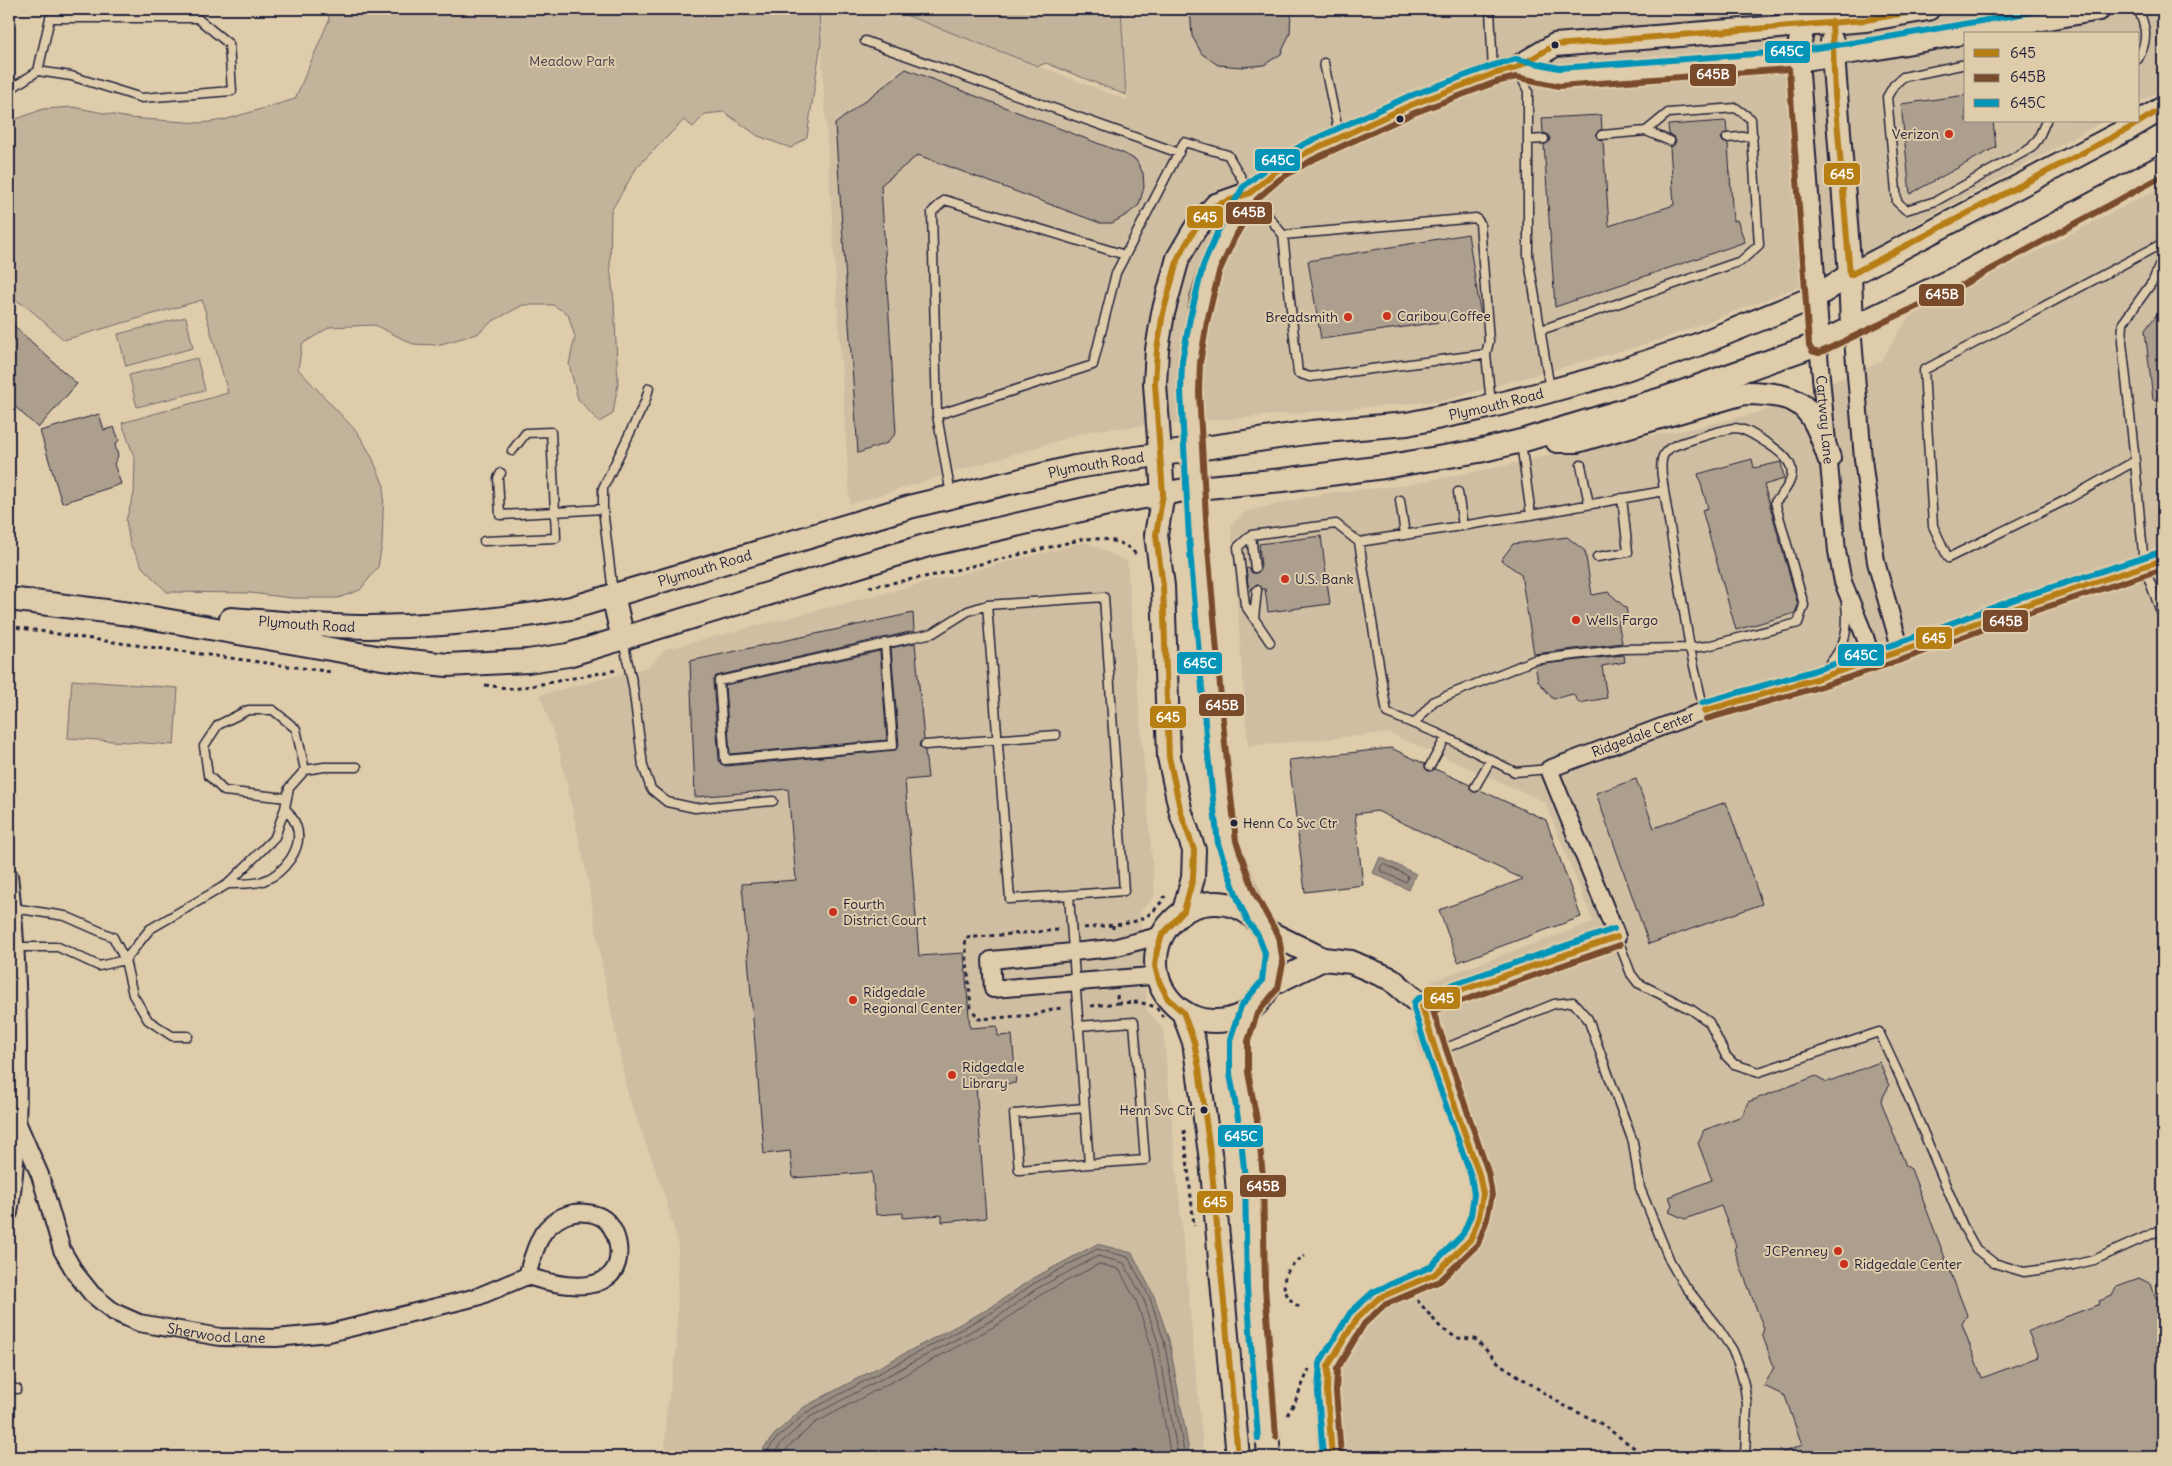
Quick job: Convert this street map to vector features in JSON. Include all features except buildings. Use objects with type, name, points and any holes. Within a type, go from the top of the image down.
[{"type":"street","points":[[1270,985],[1274,969],[1274,952],[1228,844],[1216,745],[1190,392],[1191,362],[1202,299],[1211,269],[1226,235],[1250,193],[1275,172],[1308,152],[1411,105],[1493,74],[1516,68],[1555,44],[1803,17],[1866,20],[1928,9]]},
{"type":"street","points":[[1966,32],[2099,9]]},
{"type":"street","name":"Cartway Lane","points":[[1803,17],[1797,60],[1818,344],[1837,551],[1843,582],[1872,660]]},
{"type":"street","points":[[1832,19],[1852,327],[1863,458],[1876,562],[1901,651]]},
{"type":"street","points":[[1516,68],[1558,76],[1797,60],[1964,32]]},
{"type":"street","name":"Plymouth Road","points":[[2140,122],[2163,108]]},
{"type":"street","name":"Plymouth Road","points":[[130,614],[368,627],[532,615],[571,608],[913,506],[1075,467],[1312,432],[1407,424],[1492,406],[1605,376],[1697,345],[1815,297],[1850,275],[2139,122]]},
{"type":"street","name":"Plymouth Road","points":[[9,600],[130,614],[382,658],[447,665],[528,661],[568,655],[928,545],[1116,502],[1196,488],[1283,480],[1384,467],[1521,441],[1724,379],[1818,344],[1960,276],[2163,166]]},
{"type":"street","points":[[1184,911],[1193,878],[1194,850],[1181,813],[1169,757],[1163,586],[1156,535],[1163,494],[1155,384],[1157,350],[1163,312],[1178,258],[1195,229],[1216,205],[1250,193]]},
{"type":"street","points":[[1521,441],[1577,441],[1744,393],[1770,394],[1791,398],[1808,411],[1819,428],[1829,458]]},
{"type":"street","name":"Ridgedale Center","points":[[1549,769],[1704,711],[1816,679],[1901,651],[2016,608],[2163,560]]},
{"type":"street","points":[[613,595],[623,639]]},
{"type":"street","points":[[1422,1006],[1454,993],[1617,937],[1549,769]]},
{"type":"street","points":[[9,876],[13,908],[18,1124],[14,1182],[9,1213]]},
{"type":"street","points":[[1249,1010],[1234,1018],[1216,1021],[1199,1019],[1183,1012],[1168,998],[1159,981],[1155,966],[1157,950],[1162,935],[1184,911],[1199,904],[1216,902],[1237,905],[1261,924],[1323,959],[1351,962],[1391,979],[1422,1006],[1436,1052],[1470,1146],[1483,1194],[1479,1217],[1471,1239],[1434,1274],[1379,1298],[1357,1318],[1328,1366],[1327,1391],[1332,1457]]},
{"type":"street","points":[[1159,981],[1151,976],[993,989],[991,960],[1113,948],[1162,935]]},
{"type":"street","points":[[1269,1457],[1256,1287],[1254,1178],[1249,1128],[1239,1073],[1239,1040],[1249,1010],[1270,985],[1323,959]]},
{"type":"street","points":[[1183,1012],[1194,1042],[1212,1160],[1238,1457]]},
{"type":"street","name":"Sherwood Lane","points":[[18,1124],[40,1175],[62,1250],[76,1274],[92,1294],[114,1312],[139,1323],[220,1337],[276,1338],[329,1332],[477,1297],[527,1276]]},
{"type":"street","points":[[582,1212],[601,1217],[613,1231],[619,1247],[618,1263],[609,1277],[590,1284],[568,1286],[527,1276],[535,1250],[543,1234],[553,1223],[567,1214],[582,1212]]},
{"type":"lane","points":[[38,71],[51,9]]},
{"type":"lane","points":[[1490,9],[1493,74]]},
{"type":"lane","points":[[2138,9],[2145,25],[2145,46],[2140,55]]},
{"type":"lane","points":[[9,90],[38,71],[71,76],[142,98],[232,91],[229,44],[197,18],[50,18]]},
{"type":"lane","points":[[865,41],[1178,153]]},
{"type":"lane","points":[[1324,63],[1339,138]]},
{"type":"lane","points":[[1964,64],[1904,77],[1894,85],[1887,97],[1897,202],[1906,210],[1936,200],[2031,148],[2038,139],[2046,122]]},
{"type":"lane","points":[[1516,68],[1528,90],[1528,255],[1551,391]]},
{"type":"lane","points":[[1541,330],[1741,261],[1759,245],[1751,119],[1736,108],[1668,113],[1646,131]]},
{"type":"lane","points":[[1602,135],[1646,131],[1670,141]]},
{"type":"lane","points":[[1727,138],[1753,136]]},
{"type":"lane","points":[[1528,140],[1544,139]]},
{"type":"lane","points":[[937,415],[1093,365],[1116,273],[1184,142],[1228,155],[1250,193],[1283,234],[1298,373],[1310,377],[1486,354]]},
{"type":"lane","points":[[952,497],[937,415],[932,212],[945,200],[1125,255]]},
{"type":"lane","points":[[1283,234],[1476,218],[1480,223],[1489,341],[1486,354],[1492,406]]},
{"type":"lane","points":[[2135,461],[2068,499],[1948,558],[1933,526],[1924,370],[2163,243]]},
{"type":"lane","points":[[2163,256],[2153,281],[2123,323],[2122,342],[2144,566],[2163,617]]},
{"type":"lane","points":[[613,595],[603,509],[603,488],[645,402],[649,388]]},
{"type":"lane","points":[[1414,724],[1434,701],[1534,660],[1623,649],[1690,648],[1707,646],[1798,623],[1804,605],[1775,502],[1788,489],[1792,470],[1787,459],[1778,450],[1749,432],[1734,428],[1672,446],[1664,455],[1661,467],[1690,648],[1704,711]]},
{"type":"lane","points":[[484,541],[556,538],[551,432],[526,433],[512,451]]},
{"type":"lane","points":[[1521,441],[1531,515]]},
{"type":"lane","points":[[1581,465],[1589,504]]},
{"type":"lane","points":[[500,474],[498,478],[500,515],[603,509]]},
{"type":"lane","points":[[1359,542],[1531,515],[1664,491]]},
{"type":"lane","points":[[1458,492],[1463,526]]},
{"type":"lane","points":[[1597,556],[1628,552],[1622,498]]},
{"type":"lane","points":[[1400,500],[1405,535]]},
{"type":"lane","points":[[1270,642],[1245,605],[1238,547],[1251,536],[1336,524],[1359,542],[1387,713],[1446,737],[1515,772],[1549,769]]},
{"type":"lane","points":[[1251,536],[1254,568]]},
{"type":"lane","points":[[1816,679],[1832,661],[1844,642],[1848,621],[1843,582]]},
{"type":"lane","points":[[1254,618],[1257,590]]},
{"type":"lane","points":[[886,643],[893,745],[725,760],[719,681],[886,643],[933,633],[968,611],[988,606],[1104,597],[1124,891],[1010,899],[988,606]]},
{"type":"lane","points":[[623,639],[633,686],[643,766],[651,789],[667,802],[695,808],[774,801]]},
{"type":"lane","points":[[287,798],[224,790],[208,775],[204,746],[218,725],[248,710],[273,710],[296,729],[305,770]]},
{"type":"lane","points":[[925,745],[1056,735]]},
{"type":"lane","points":[[1430,766],[1446,737]]},
{"type":"lane","points":[[1474,787],[1491,760]]},
{"type":"lane","points":[[14,958],[58,947],[99,966],[125,960],[150,929],[228,884],[275,837],[285,808],[289,788],[305,770],[324,767],[357,768]]},
{"type":"lane","points":[[228,884],[261,882],[276,876],[290,861],[297,844],[297,826],[285,808]]},
{"type":"lane","points":[[1069,895],[1089,1164]]},
{"type":"lane","points":[[13,908],[65,916],[113,937],[125,960],[133,995],[148,1020],[172,1036],[188,1036]]},
{"type":"lane","points":[[1617,937],[1631,974],[1638,983],[1692,1010],[1709,1022],[1726,1056],[1734,1064],[1759,1072],[1878,1032],[1908,1095],[1963,1226],[1976,1249],[1994,1263],[2024,1272],[2074,1265],[2094,1260],[2163,1230]]},
{"type":"lane","points":[[1436,1052],[1554,1004],[1573,1002],[1588,1019],[1633,1142],[1640,1188],[1670,1261],[1682,1282],[1718,1328],[1732,1349],[1738,1363],[1747,1404],[1744,1457]]},
{"type":"lane","points":[[1078,1026],[1134,1022],[1145,1160],[1019,1170],[1014,1114],[1084,1108]]},
{"type":"path","points":[[1080,928],[1113,925]]},
{"type":"path","points":[[1086,1006],[1118,1003]]},
{"type":"path","points":[[1299,1308],[1290,1302],[1285,1291],[1284,1281],[1286,1271],[1295,1261],[1305,1256]]},
{"type":"path","points":[[1410,1285],[1415,1299],[1441,1328],[1457,1338],[1475,1340],[1500,1364],[1563,1405],[1600,1423],[1647,1457]]},
{"type":"path","points":[[1284,1419],[1296,1402],[1312,1362]]},
{"type":"shaded area","points":[[823,9],[890,9],[1127,100],[1121,9],[2163,9],[2163,89],[2140,102],[2140,32],[1964,32],[1964,122],[2102,122],[1813,281],[1663,339],[1442,401],[1093,430],[850,504],[819,13]]},
{"type":"shaded area","points":[[2163,186],[2163,1457],[1317,1457],[1313,1385],[1319,1360],[1351,1310],[1375,1291],[1413,1271],[1447,1249],[1467,1217],[1469,1183],[1413,1032],[1432,981],[1593,922],[1545,802],[1389,733],[1248,746],[1231,525],[1247,511],[1326,493],[1400,486],[1499,467],[1557,453],[1694,428],[1761,412],[1880,362],[1908,318]]},
{"type":"shaded area","points":[[1085,542],[1127,561],[1155,896],[1140,911],[1147,1010],[1163,1029],[1204,1457],[665,1457],[666,1414],[677,1347],[678,1244],[663,1190],[628,1095],[602,965],[586,871],[559,750],[540,695],[648,667],[666,649]]},
{"type":"green space","name":"Meadow Park","points":[[328,9],[823,9],[819,13],[821,43],[807,137],[791,148],[758,136],[724,112],[705,114],[693,127],[684,120],[637,167],[611,211],[610,267],[614,302],[618,383],[613,414],[599,422],[578,399],[569,364],[575,337],[568,314],[553,305],[523,305],[493,321],[477,334],[437,345],[413,344],[375,325],[330,327],[302,344],[298,369],[358,433],[371,455],[384,486],[382,544],[378,567],[360,590],[338,598],[292,598],[250,593],[167,592],[143,568],[130,544],[126,520],[134,494],[135,459],[122,423],[228,393],[202,300],[64,340],[32,311],[9,295],[9,122],[43,109],[73,107],[129,118],[201,123],[224,120],[295,99],[329,20]]},
{"type":"green space","points":[[890,9],[1121,9],[1126,95],[1046,63],[1038,66]]},
{"type":"green space","points":[[186,317],[193,348],[126,366],[118,334]]},
{"type":"green space","points":[[197,358],[205,390],[137,407],[129,375]]},
{"type":"green space","points":[[72,680],[178,688],[174,745],[68,738]]},
{"type":"water","points":[[1380,857],[1416,874],[1409,890],[1373,873]]},
{"type":"water","points":[[1097,1244],[1132,1253],[1154,1296],[1169,1340],[1190,1457],[763,1457],[763,1449],[774,1435],[804,1407],[990,1308],[1030,1280]]},
{"type":"transit line","name":"645","points":[[1238,1457],[1211,1160],[1199,1068],[1194,1042],[1183,1012],[1168,999],[1159,981],[1155,966],[1157,950],[1162,935],[1184,911],[1193,878],[1194,850],[1181,813],[1169,757],[1163,586],[1156,535],[1163,494],[1155,384],[1157,350],[1163,313],[1178,258],[1195,229],[1216,205],[1250,193],[1275,172],[1308,152],[1411,105],[1493,74],[1516,68],[1555,45],[1866,20],[1928,9]]},
{"type":"transit line","name":"645C","points":[[1258,1439],[1247,1288],[1245,1179],[1240,1129],[1230,1074],[1230,1040],[1241,1006],[1262,981],[1265,953],[1258,935],[1248,922],[1239,902],[1218,844],[1207,746],[1189,538],[1181,392],[1182,361],[1190,318],[1203,266],[1218,231],[1243,187],[1270,165],[1304,144],[1407,97],[1491,66],[1516,59],[1559,68],[1796,51],[2050,9]]},
{"type":"transit line","name":"645","points":[[1832,22],[1835,95],[1850,275],[2139,122]]},
{"type":"transit line","name":"645B","points":[[1276,1437],[1265,1287],[1263,1177],[1258,1126],[1248,1072],[1248,1041],[1257,1014],[1278,988],[1283,963],[1279,937],[1255,894],[1236,841],[1225,744],[1207,536],[1199,392],[1200,363],[1207,322],[1219,272],[1234,239],[1257,199],[1280,179],[1312,160],[1414,113],[1496,82],[1516,77],[1559,86],[1789,69],[1809,345],[1812,351],[1819,353],[1964,284],[2163,176]]},
{"type":"transit line","name":"645","points":[[2140,122],[2163,108]]},
{"type":"transit line","name":"645C","points":[[1702,703],[1813,671],[1898,643],[2013,600],[2160,552]]},
{"type":"transit line","name":"645","points":[[1704,711],[1816,679],[1901,651],[2016,608],[2163,560]]},
{"type":"transit line","name":"645B","points":[[1706,719],[1819,687],[1904,659],[2019,616],[2163,569]]},
{"type":"transit line","name":"645C","points":[[1323,1457],[1318,1392],[1320,1362],[1350,1313],[1373,1292],[1430,1267],[1463,1234],[1471,1215],[1474,1194],[1471,1176],[1428,1055],[1414,1009],[1414,1002],[1419,998],[1451,985],[1614,929]]},
{"type":"transit line","name":"645","points":[[1332,1457],[1327,1391],[1328,1366],[1357,1318],[1379,1298],[1435,1274],[1471,1239],[1479,1217],[1483,1194],[1479,1174],[1436,1052],[1422,1006],[1454,993],[1617,937]]},
{"type":"transit line","name":"645B","points":[[1341,1456],[1336,1391],[1337,1369],[1364,1324],[1384,1305],[1440,1281],[1478,1244],[1487,1219],[1492,1195],[1488,1172],[1433,1011],[1620,945]]},
{"type":"place","name":"Verizon","points":[[1949,134]]},
{"type":"place","name":"Caribou Coffee","points":[[1387,316]]},
{"type":"place","name":"Breadsmith","points":[[1348,317]]},
{"type":"place","name":"U.S. Bank","points":[[1285,579]]},
{"type":"place","name":"Wells Fargo","points":[[1576,620]]},
{"type":"place","name":"Henn Co Svc Ctr","points":[[1234,823]]},
{"type":"place","name":"Fourth District Court","points":[[833,912]]},
{"type":"place","name":"Ridgedale Regional Center","points":[[853,1000]]},
{"type":"place","name":"Ridgedale Library","points":[[952,1075]]},
{"type":"place","name":"Henn Svc Ctr","points":[[1204,1110]]},
{"type":"place","name":"JCPenney","points":[[1838,1251]]},
{"type":"place","name":"Ridgedale Center","points":[[1844,1264]]}]
